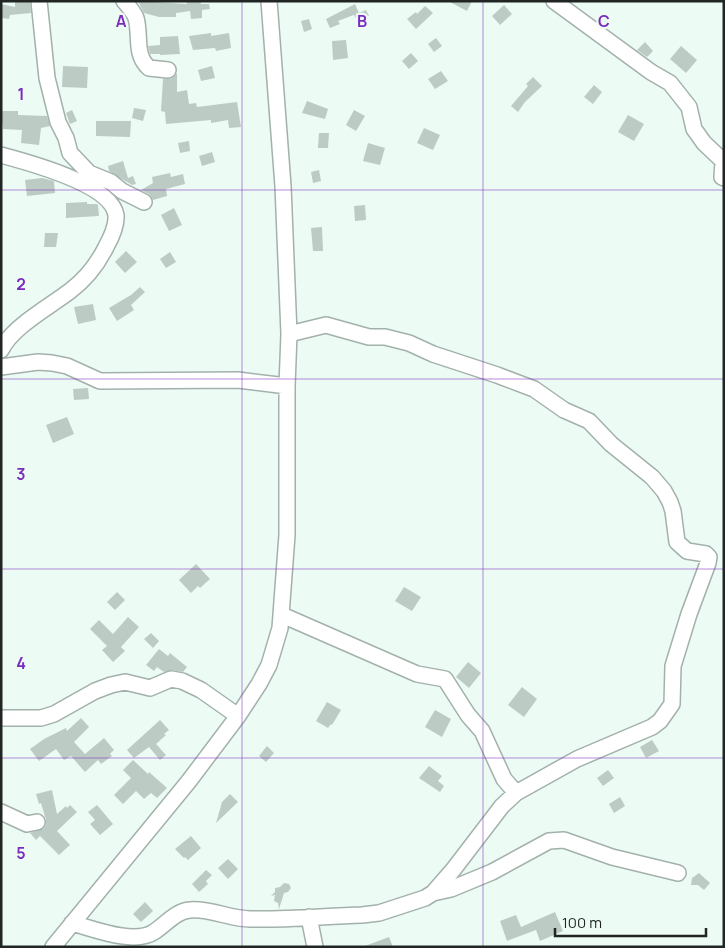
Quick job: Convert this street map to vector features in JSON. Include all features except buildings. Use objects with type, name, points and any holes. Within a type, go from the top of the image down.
[{"type":"street","points":[[39,1],[47,78],[58,122],[66,138],[70,153],[89,173],[111,182],[144,202]]},
{"type":"street","points":[[124,1],[136,16],[141,59],[149,68],[168,70]]},
{"type":"street","points":[[53,947],[189,781],[238,716],[259,684],[275,648],[282,616],[287,535],[286,386],[289,334],[283,186],[269,1]]},
{"type":"street","points":[[554,1],[650,72],[670,83],[689,107],[694,129],[704,143],[722,161],[722,177],[724,178]]},
{"type":"street","points":[[1,155],[46,168],[98,191],[113,208],[116,216],[113,235],[92,271],[72,289],[19,329],[10,337],[1,350]]},
{"type":"street","points":[[289,334],[326,325],[369,336],[385,337],[409,343],[432,354],[534,389],[564,410],[590,421],[611,444],[652,477],[664,491],[673,511],[676,542],[687,551],[708,556],[708,563],[676,652],[673,666],[672,704],[668,712],[652,727],[577,759],[516,793],[502,806],[469,851],[432,893]]},
{"type":"street","points":[[1,367],[38,362],[67,366],[100,381],[238,380],[286,386]]},
{"type":"street","points":[[282,616],[416,674],[445,679],[468,715],[482,731],[504,779],[516,793]]},
{"type":"street","points":[[1,718],[41,718],[54,714],[95,691],[111,686],[125,682],[150,688],[171,679],[182,681],[200,690],[238,716]]},
{"type":"street","points":[[1,812],[27,824],[37,822]]},
{"type":"street","points":[[72,923],[114,935],[138,936],[152,933],[176,914],[188,910],[202,910],[249,919],[379,913],[418,901],[432,893],[469,882],[556,839],[564,840],[612,858],[678,873]]},
{"type":"street","points":[[309,917],[316,947]]}]
